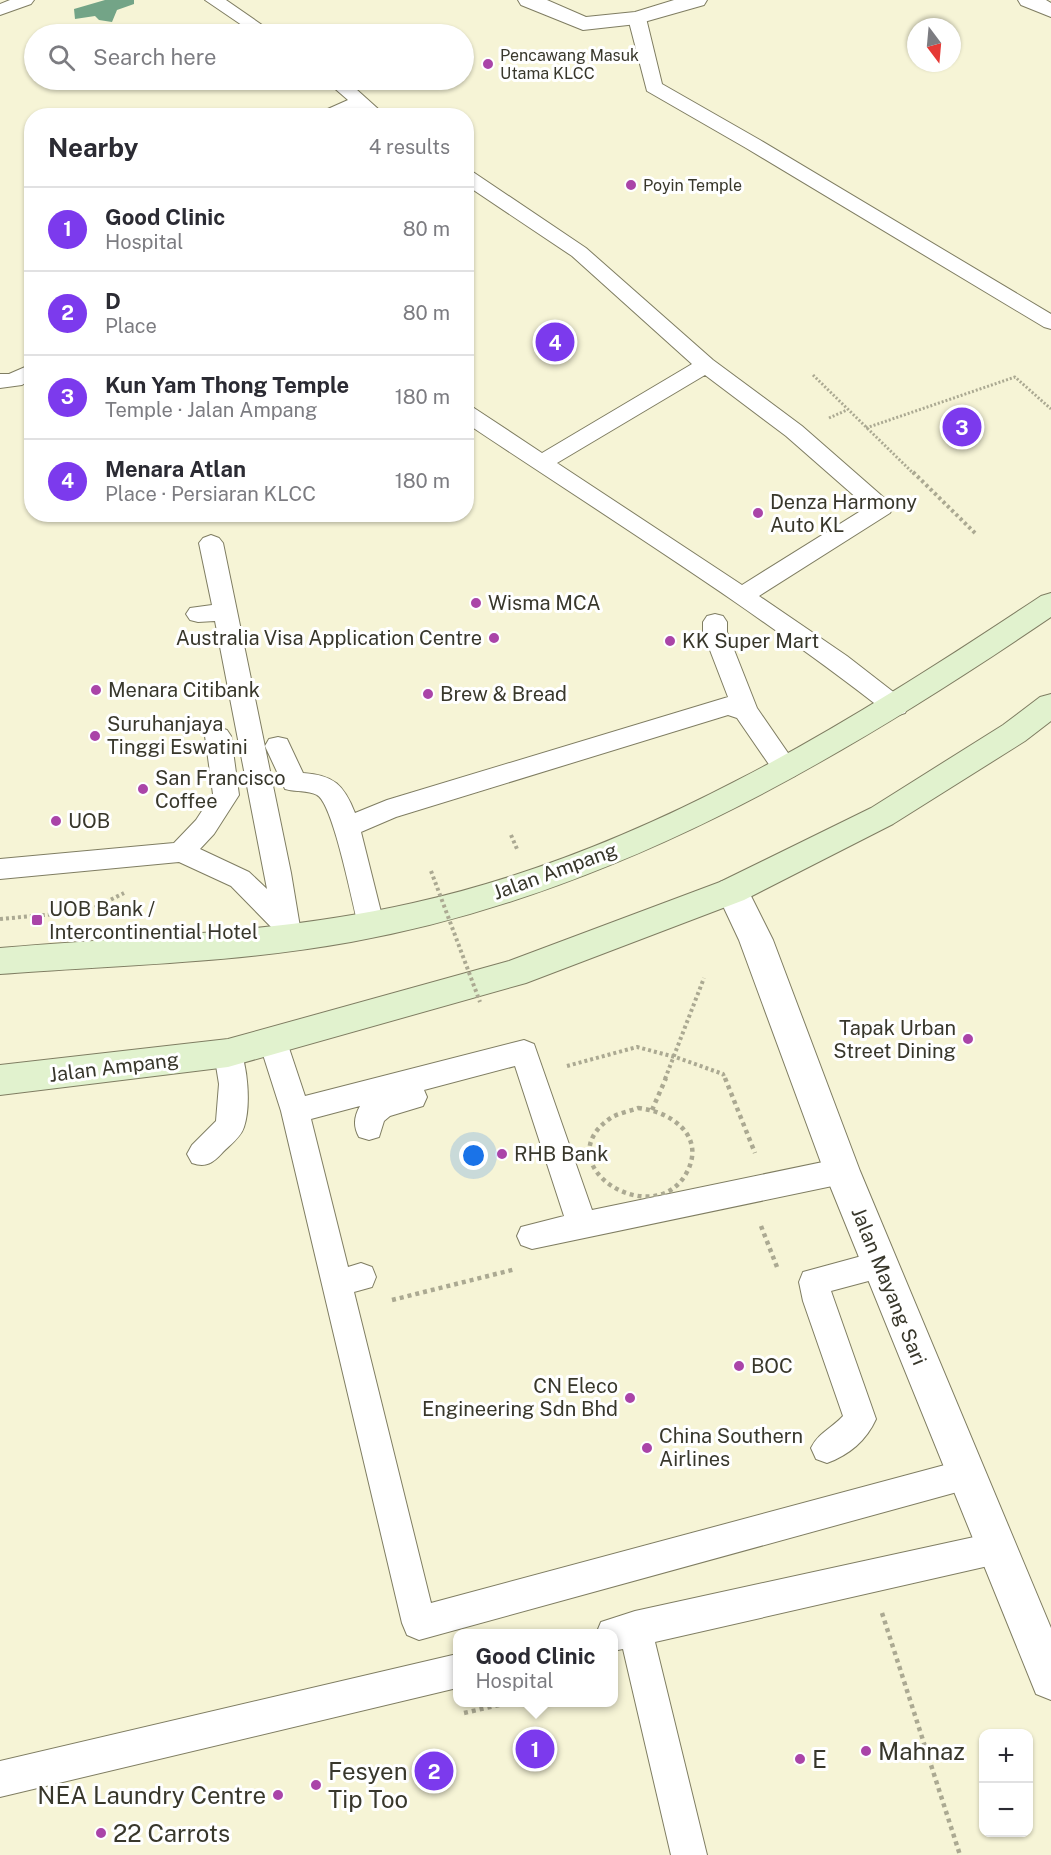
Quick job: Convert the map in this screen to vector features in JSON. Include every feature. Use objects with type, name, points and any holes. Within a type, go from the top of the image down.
[{"type":"main road","name":"Jalan Ampang","points":[[0,961],[159,951],[288,932],[371,924],[449,907],[531,884],[617,851],[786,769],[896,707],[1051,603]]},
{"type":"main road","name":"Jalan Ampang","points":[[0,1080],[228,1053],[514,973],[732,891],[882,816],[1014,733],[1051,705]]},
{"type":"street","points":[[529,0],[583,24],[632,9],[696,0]]},
{"type":"street","points":[[1029,0],[1051,11]]},
{"type":"street","name":"Jalan Mayang Sari","points":[[732,891],[756,940],[842,1171],[1051,1679]]},
{"type":"lane","points":[[0,10],[25,0]]},
{"type":"lane","points":[[214,0],[251,24]]},
{"type":"lane","points":[[632,9],[653,87],[753,144],[1051,323]]},
{"type":"lane","points":[[350,90],[358,103],[365,108]]},
{"type":"lane","points":[[346,108],[358,103]]},
{"type":"lane","points":[[474,181],[579,252],[706,365],[794,431],[882,508],[742,596]]},
{"type":"lane","points":[[541,463],[706,365]]},
{"type":"lane","points":[[0,381],[14,380],[24,374]]},
{"type":"lane","points":[[474,419],[742,596],[838,662],[896,707]]},
{"type":"lane","points":[[211,543],[288,932]]},
{"type":"lane","points":[[198,614],[225,612]]},
{"type":"lane","points":[[715,622],[715,632],[746,711],[786,769]]},
{"type":"lane","points":[[347,827],[387,810],[728,706],[746,711]]},
{"type":"lane","points":[[181,852],[205,827],[226,795],[218,736]]},
{"type":"lane","points":[[278,746],[294,782],[318,783],[328,786],[337,800],[347,827],[371,924]]},
{"type":"lane","points":[[0,869],[181,852],[240,879],[288,932]]},
{"type":"lane","points":[[273,1042],[349,1280],[419,1623],[967,1476]]},
{"type":"lane","points":[[295,1111],[524,1052],[582,1225]]},
{"type":"lane","points":[[202,1154],[230,1126],[233,1084],[228,1053]]},
{"type":"lane","points":[[369,1128],[370,1115],[381,1107],[414,1096],[445,1072]]},
{"type":"lane","points":[[532,1236],[842,1171]]},
{"type":"lane","points":[[827,1449],[848,1434],[860,1419],[818,1302],[814,1282],[880,1265]]},
{"type":"lane","points":[[689,1855],[624,1631],[997,1548]]},
{"type":"lane","points":[[0,1779],[453,1672]]},
{"type":"path","points":[[813,375],[977,535]]},
{"type":"path","points":[[866,428],[1015,377],[1051,410]]},
{"type":"path","points":[[511,836],[518,852]]},
{"type":"path","points":[[430,871],[480,1002]]},
{"type":"path","points":[[0,920],[88,911],[127,891]]},
{"type":"path","points":[[652,1110],[675,1057],[704,978]]},
{"type":"path","points":[[532,1076],[637,1047],[675,1057],[723,1074],[786,1288],[814,1282]]},
{"type":"path","points":[[638,1108],[652,1110],[670,1116],[684,1128],[692,1143],[693,1160],[687,1175],[674,1188],[656,1195],[637,1197],[610,1187],[593,1168],[590,1156],[594,1133],[612,1115],[638,1108]]},
{"type":"path","points":[[388,1301],[526,1267]]},
{"type":"path","points":[[869,1575],[960,1855]]},
{"type":"shaded area","points":[[105,0],[134,0],[134,4],[117,10],[112,22],[99,20],[95,16],[75,19],[74,9]]},
{"type":"place","name":"Pencawang Masuk Utama KLCC","points":[[488,64]]},
{"type":"place","name":"Poyin Temple","points":[[631,185]]},
{"type":"place","name":"Menara Atlan","points":[[555,342]]},
{"type":"place","name":"Kun Yam Thong Temple","points":[[962,427]]},
{"type":"place","name":"Denza Harmony Auto KL","points":[[758,513]]},
{"type":"place","name":"Wisma MCA","points":[[476,603]]},
{"type":"place","name":"Australia Visa Application Centre","points":[[494,638]]},
{"type":"place","name":"KK Super Mart","points":[[670,641]]},
{"type":"place","name":"Menara Citibank","points":[[96,690]]},
{"type":"place","name":"Brew & Bread","points":[[428,694]]},
{"type":"place","name":"Suruhanjaya Tinggi Eswatini","points":[[95,736]]},
{"type":"place","name":"San Francisco Coffee","points":[[143,789]]},
{"type":"place","name":"UOB","points":[[56,821]]},
{"type":"place","name":"UOB Bank / Intercontinential Hotel","points":[[37,920]]},
{"type":"place","name":"Tapak Urban Street Dining","points":[[968,1039]]},
{"type":"place","name":"RHB Bank","points":[[502,1154]]},
{"type":"place","name":"BOC","points":[[739,1366]]},
{"type":"place","name":"CN Eleco Engineering Sdn Bhd","points":[[630,1398]]},
{"type":"place","name":"China Southern Airlines","points":[[647,1448]]},
{"type":"place","name":"Good Clinic","points":[[535,1749]]},
{"type":"place","name":"Mahnaz","points":[[866,1751]]},
{"type":"place","name":"E","points":[[800,1759]]},
{"type":"place","name":"D","points":[[434,1771]]},
{"type":"place","name":"Fesyen Tip Too","points":[[316,1785]]},
{"type":"place","name":"NEA Laundry Centre","points":[[278,1795]]},
{"type":"place","name":"22 Carrots","points":[[101,1833]]}]
